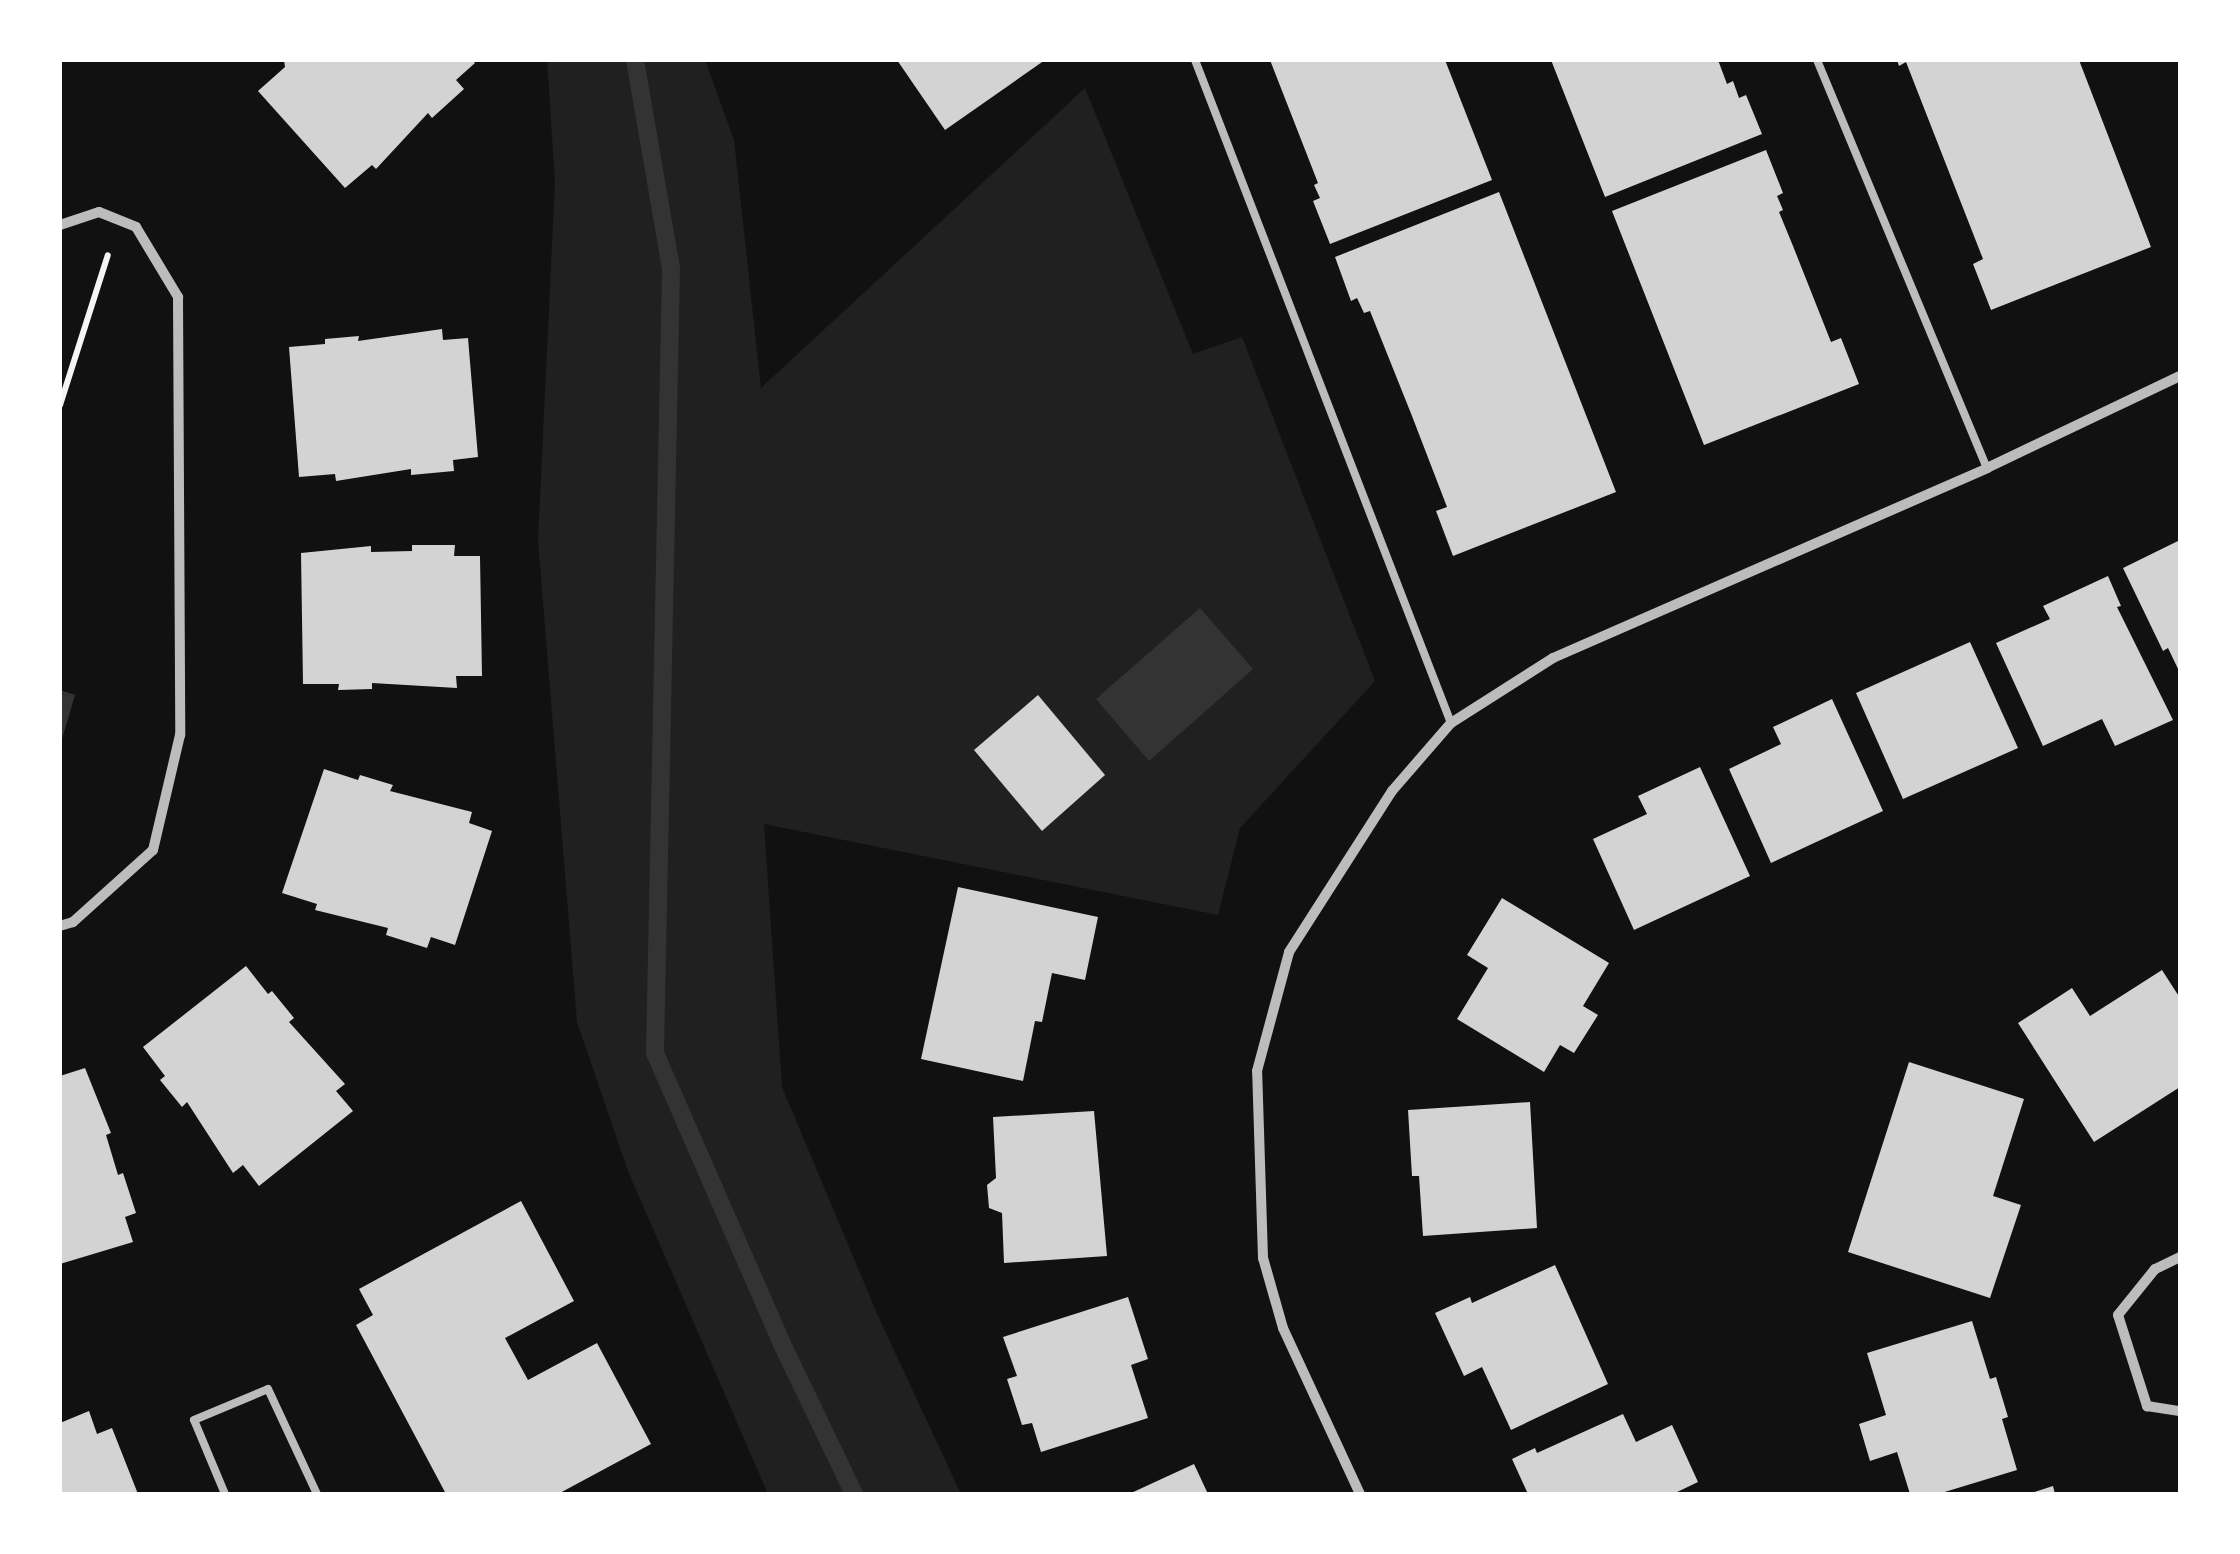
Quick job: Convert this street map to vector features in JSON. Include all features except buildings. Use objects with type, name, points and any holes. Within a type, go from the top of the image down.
[{"type":"street","points":[[60,225],[99,212],[136,227],[178,297],[180,735],[153,850],[74,922],[60,926]]},
{"type":"street","points":[[1360,1494],[1282,1328],[1263,1258],[1257,1071],[1289,952],[1392,791],[1450,722],[1553,658],[1987,468],[2180,376]]},
{"type":"street","points":[[2180,1257],[2155,1269],[2118,1316],[2147,1406],[2180,1412]]},
{"type":"lane","points":[[1194,60],[1450,722]]},
{"type":"lane","points":[[1817,60],[1987,468]]},
{"type":"lane","points":[[225,1494],[194,1420],[268,1389],[318,1494]]},
{"type":"path","points":[[60,406],[120,220]]},
{"type":"shaded area","points":[[547,60],[705,60],[734,140],[761,388],[1085,88],[1193,354],[1242,337],[1375,681],[1240,828],[1218,915],[764,824],[782,1087],[878,1316],[961,1494],[768,1494],[628,1171],[577,1022],[538,540],[555,182]]},
{"type":"shaded area","points":[[1200,608],[1253,669],[1149,761],[1096,699]]},
{"type":"shaded area","points":[[60,690],[75,695],[60,746]]},
{"type":"waterway","points":[[635,60],[671,269],[655,1053],[781,1342],[854,1494]]}]
